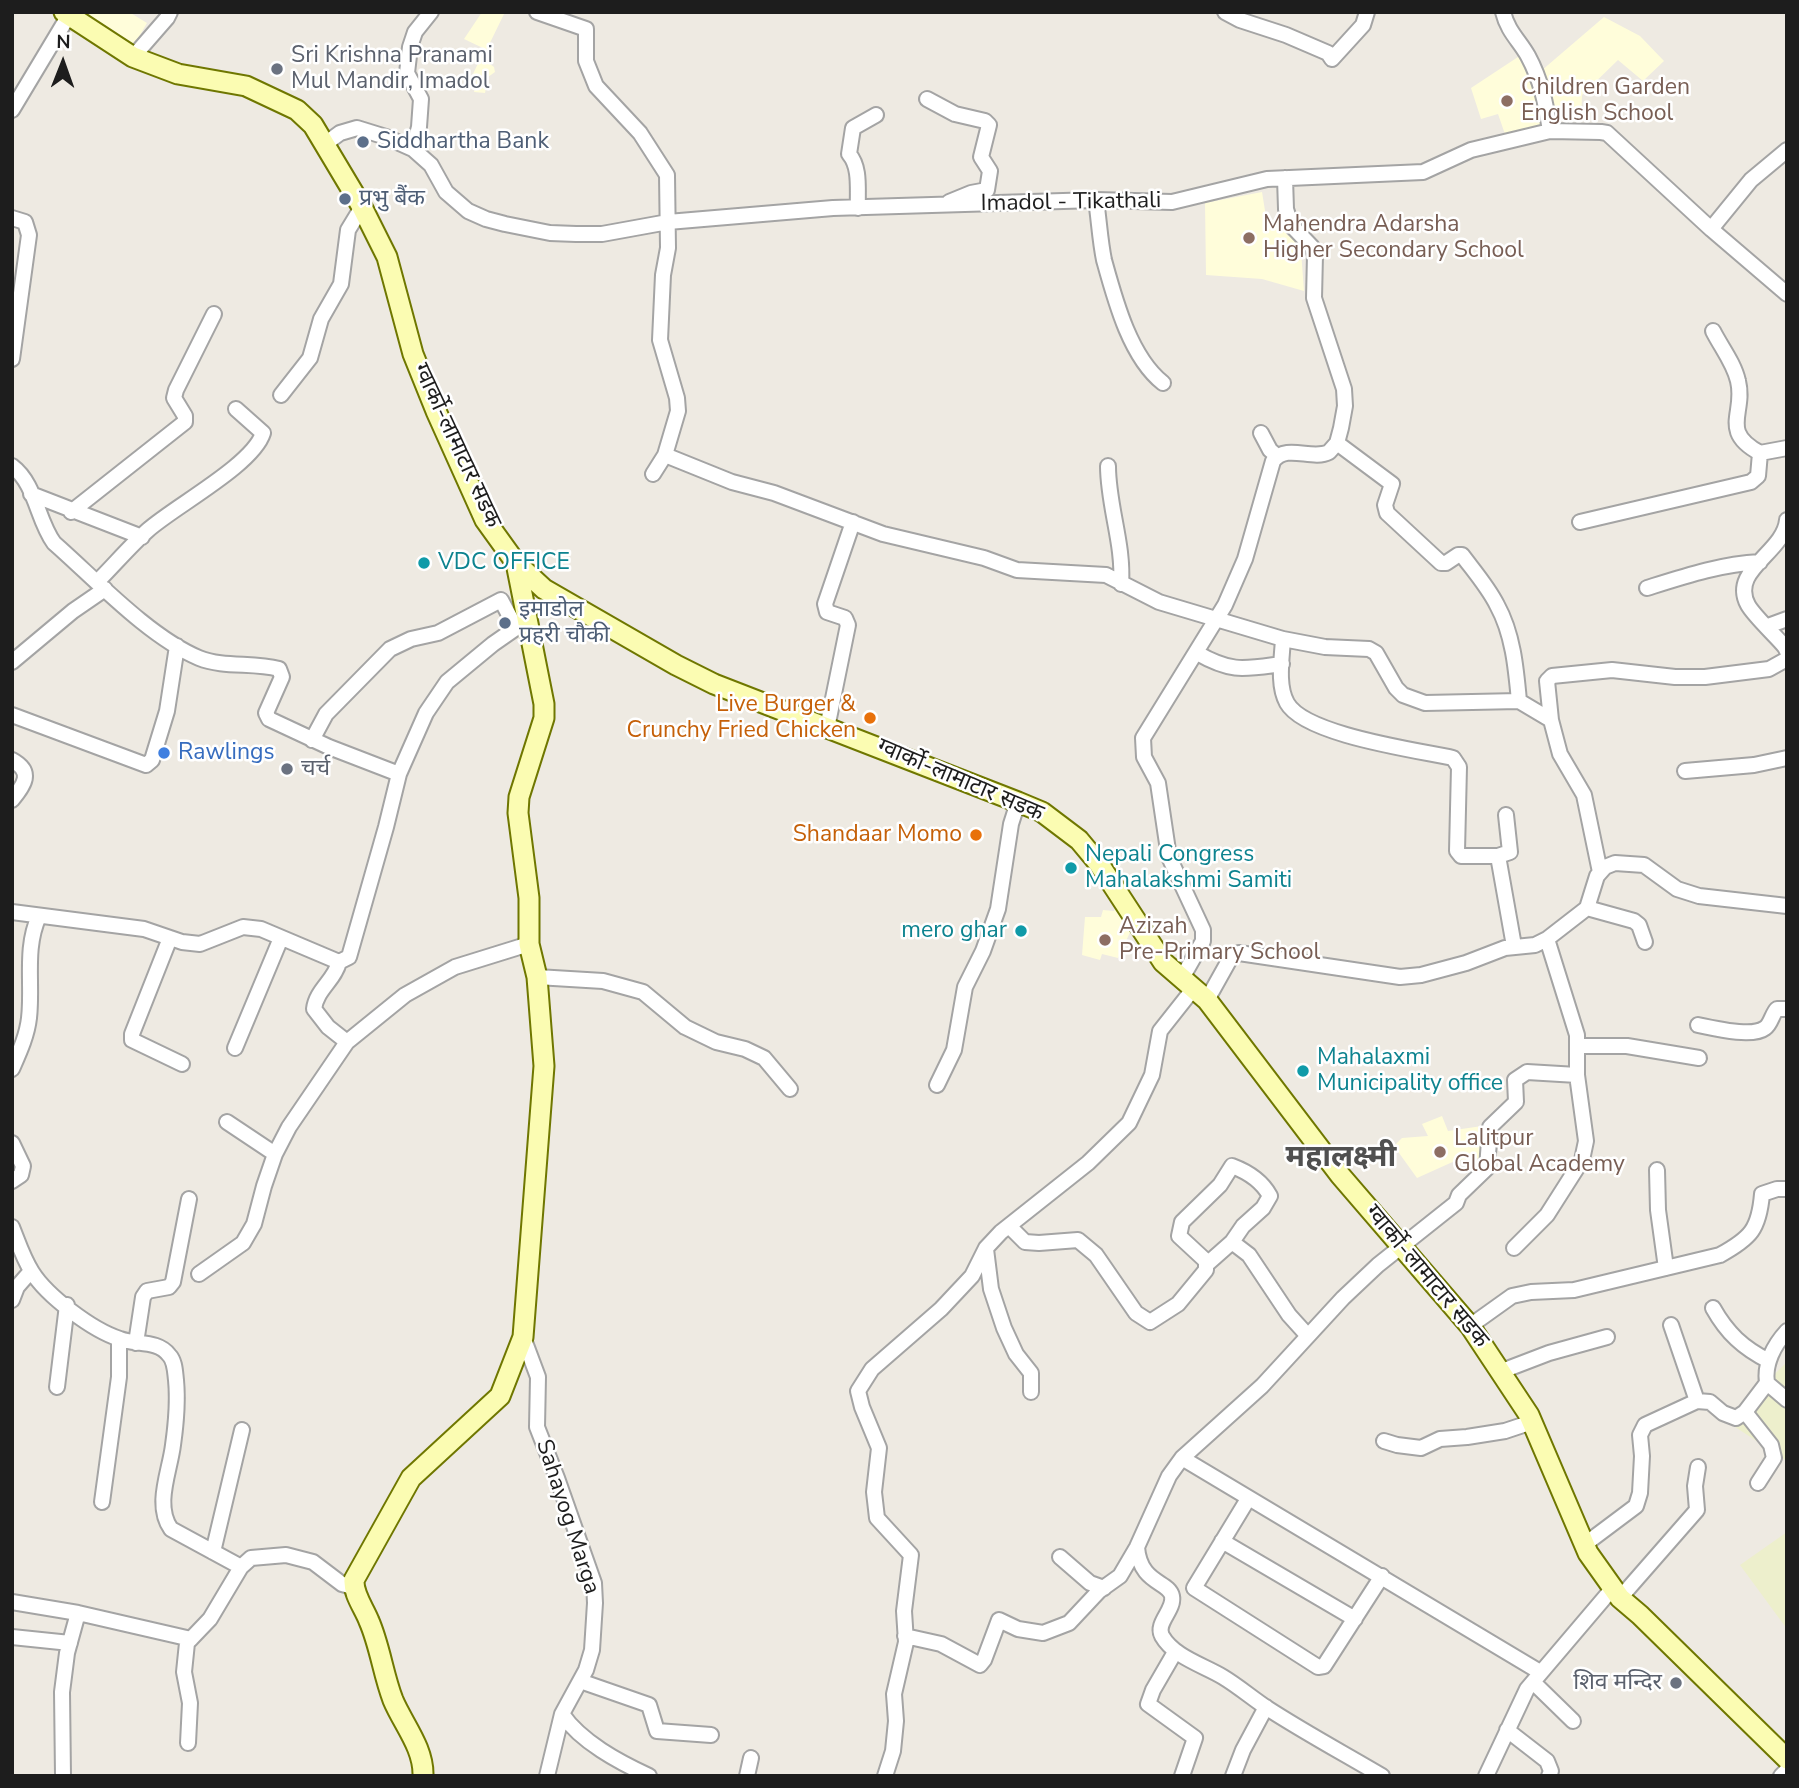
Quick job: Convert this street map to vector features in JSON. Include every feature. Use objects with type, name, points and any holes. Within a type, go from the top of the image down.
[{"type":"main road","name":"ग्वार्को-लामाटार सडक","points":[[66,14],[133,57],[178,74],[246,86],[297,110],[313,125],[362,207],[387,257],[414,355],[485,520],[516,563],[544,589],[676,666],[714,684],[1042,812],[1079,840],[1099,864],[1163,962],[1194,989],[1340,1175],[1470,1326],[1502,1371],[1532,1422],[1584,1545],[1616,1594],[1787,1759]]},
{"type":"main road","points":[[423,1776],[418,1749],[393,1699],[380,1649],[353,1587],[358,1572],[411,1478],[500,1396],[523,1337],[544,1066],[537,977],[529,944],[528,898],[517,813],[519,797],[544,718],[544,704],[522,626],[516,563]]},
{"type":"street","points":[[133,57],[170,12]]},
{"type":"street","points":[[413,149],[419,127],[421,99],[407,73],[410,47],[415,32],[431,12]]},
{"type":"street","points":[[537,12],[586,29],[586,61],[596,86],[640,133],[666,171],[668,248],[663,275],[660,340],[678,406],[665,455],[653,474]]},
{"type":"street","points":[[1225,12],[1328,53],[1332,60],[1363,25],[1367,12]]},
{"type":"street","points":[[1503,12],[1512,36],[1526,52],[1535,69],[1544,94],[1550,131]]},
{"type":"street","points":[[12,110],[66,14]]},
{"type":"street","points":[[927,99],[955,114],[985,121],[989,125],[981,157],[990,171],[987,190],[937,206]]},
{"type":"street","points":[[858,208],[857,172],[854,160],[849,155],[853,128],[876,115]]},
{"type":"street","name":"Imadol - Tikathali","points":[[325,144],[340,133],[357,128],[386,136],[413,149],[431,165],[446,192],[468,211],[486,219],[550,233],[602,234],[668,222],[858,208],[1096,200],[1172,202],[1267,179],[1423,173],[1471,150],[1550,131],[1607,133],[1711,229],[1787,294]]},
{"type":"street","points":[[1711,229],[1751,180],[1787,150]]},
{"type":"street","points":[[1277,456],[1300,452],[1322,455],[1329,452],[1337,443],[1345,406],[1344,389],[1314,298],[1315,255],[1312,247],[1291,225],[1286,209],[1286,178]]},
{"type":"street","points":[[1096,200],[1104,260],[1120,307],[1140,359],[1163,383]]},
{"type":"street","points":[[281,396],[310,358],[321,319],[341,284],[348,230],[362,207]]},
{"type":"street","points":[[12,218],[25,222],[29,235],[12,359]]},
{"type":"street","points":[[71,512],[186,422],[174,398],[176,390],[214,314]]},
{"type":"street","points":[[1713,331],[1738,381],[1736,412],[1739,437],[1760,453],[1787,449]]},
{"type":"street","points":[[12,662],[102,585],[142,537],[229,471],[257,445],[263,436],[262,430],[236,409]]},
{"type":"street","points":[[1261,433],[1270,450],[1277,456]]},
{"type":"street","points":[[1337,443],[1392,484],[1385,505],[1387,513],[1441,563],[1462,555],[1484,584],[1498,605],[1514,652],[1519,701]]},
{"type":"street","points":[[1580,522],[1751,482],[1758,476],[1760,453]]},
{"type":"street","points":[[665,455],[732,482],[774,493],[883,534],[984,558],[1017,570],[1106,575],[1159,602],[1283,639],[1325,647],[1369,649],[1376,653],[1396,688],[1412,700],[1425,703],[1519,701],[1551,720]]},
{"type":"street","points":[[1194,989],[1203,930],[1169,857],[1158,783],[1144,757],[1143,738],[1225,605],[1245,559],[1269,474],[1277,456]]},
{"type":"street","points":[[12,466],[18,470],[54,543],[177,646],[200,658],[224,664],[279,669],[282,677],[267,716],[273,722],[398,774]]},
{"type":"street","points":[[1108,466],[1122,568],[1121,584]]},
{"type":"street","points":[[31,494],[71,512],[142,537]]},
{"type":"street","points":[[1787,520],[1780,541],[1746,576],[1745,594],[1748,606],[1787,651]]},
{"type":"street","points":[[827,728],[848,625],[845,618],[827,612],[825,604],[853,522]]},
{"type":"street","points":[[1647,588],[1732,564],[1760,562]]},
{"type":"street","points":[[12,912],[144,929],[200,944],[243,927],[261,929],[338,962],[349,957],[398,774],[426,713],[447,682],[522,626],[501,600],[438,633],[411,639],[390,649],[326,713],[312,740]]},
{"type":"street","points":[[1768,626],[1787,619]]},
{"type":"street","points":[[1283,639],[1282,688],[1287,703],[1299,716],[1326,729],[1457,761],[1457,851],[1461,856],[1498,856],[1510,852],[1506,816]]},
{"type":"street","points":[[12,715],[146,765],[152,760],[167,711],[177,646]]},
{"type":"street","points":[[1197,653],[1219,666],[1244,669],[1282,664]]},
{"type":"street","points":[[1600,872],[1584,795],[1560,754],[1551,720],[1547,681],[1552,676],[1612,670],[1675,677],[1724,676],[1769,669],[1787,659]]},
{"type":"street","points":[[1685,771],[1754,765],[1787,758]]},
{"type":"street","points":[[12,760],[17,762],[26,778],[25,784],[12,800]]},
{"type":"street","points":[[937,1085],[954,1050],[965,986],[983,951],[998,909],[1011,824],[1018,802]]},
{"type":"street","points":[[1498,856],[1514,946]]},
{"type":"street","points":[[885,1776],[893,1751],[894,1694],[905,1636],[904,1611],[911,1555],[877,1518],[873,1492],[879,1448],[858,1391],[872,1369],[941,1310],[972,1276],[986,1248],[1009,1226],[1088,1163],[1129,1123],[1152,1075],[1160,1031],[1194,989],[1239,953],[1400,977],[1421,975],[1466,963],[1514,946],[1535,945],[1587,908],[1600,872],[1615,863],[1644,865],[1676,889],[1699,896],[1787,906]]},
{"type":"street","points":[[1587,908],[1634,921],[1639,925],[1645,942]]},
{"type":"street","points":[[12,1069],[29,1019],[30,952],[34,927],[39,916]]},
{"type":"street","points":[[170,938],[132,1040],[182,1064]]},
{"type":"street","points":[[235,1048],[281,938]]},
{"type":"street","points":[[1514,1248],[1547,1216],[1582,1160],[1586,1141],[1577,1075],[1577,1046],[1571,1013],[1546,939]]},
{"type":"street","points":[[199,1274],[243,1243],[254,1224],[275,1154],[346,1042],[405,995],[456,967],[529,944]]},
{"type":"street","points":[[338,962],[336,972],[320,991],[314,1009],[328,1027],[346,1042]]},
{"type":"street","points":[[537,977],[603,981],[643,992],[685,1027],[716,1042],[745,1049],[764,1058],[790,1089]]},
{"type":"street","points":[[1698,1025],[1739,1032],[1757,1031],[1766,1028],[1777,1009],[1787,1009]]},
{"type":"street","points":[[1577,1046],[1627,1046],[1699,1058]]},
{"type":"street","points":[[905,1636],[952,1649],[980,1665],[999,1620],[1018,1629],[1043,1633],[1069,1623],[1120,1576],[1169,1476],[1182,1458],[1262,1386],[1343,1298],[1401,1246],[1456,1203],[1459,1195],[1487,1168],[1490,1127],[1517,1102],[1515,1080],[1527,1072],[1577,1075]]},
{"type":"street","points":[[227,1122],[275,1154]]},
{"type":"street","points":[[12,1143],[21,1156],[23,1166],[21,1175],[12,1181]]},
{"type":"street","points":[[1009,1226],[1025,1242],[1078,1240],[1096,1255],[1136,1313],[1150,1322],[1178,1304],[1206,1270],[1206,1265],[1206,1261],[1178,1236],[1182,1222],[1220,1185],[1232,1166],[1244,1170],[1265,1185],[1270,1196],[1264,1208],[1206,1265]]},
{"type":"street","points":[[1657,1171],[1658,1210],[1666,1268]]},
{"type":"street","points":[[1470,1326],[1512,1296],[1531,1292],[1574,1290],[1720,1255],[1752,1234],[1760,1217],[1762,1195],[1777,1189],[1787,1189]]},
{"type":"street","points":[[135,1343],[143,1297],[147,1291],[169,1287],[173,1282],[189,1199]]},
{"type":"street","points":[[12,1227],[31,1271],[50,1295],[67,1305],[92,1327],[119,1339],[159,1345],[171,1356],[174,1367],[175,1422],[163,1506],[165,1521],[171,1529],[241,1567]]},
{"type":"street","points":[[1232,1242],[1250,1255],[1289,1315],[1308,1336]]},
{"type":"street","points":[[986,1248],[991,1289],[1012,1345],[1031,1373],[1031,1392]]},
{"type":"street","points":[[12,1300],[17,1287],[31,1271]]},
{"type":"street","points":[[57,1387],[67,1305]]},
{"type":"street","points":[[1713,1308],[1731,1336],[1754,1354],[1769,1361]]},
{"type":"street","points":[[1671,1325],[1697,1401]]},
{"type":"street","points":[[1787,1331],[1770,1354],[1766,1376],[1767,1384],[1787,1400]]},
{"type":"street","name":"Sahayog Marga","points":[[523,1337],[538,1377],[537,1427],[558,1478],[594,1583],[592,1650],[580,1681],[562,1714],[547,1776]]},
{"type":"street","points":[[1502,1371],[1549,1353],[1607,1337]]},
{"type":"street","points":[[102,1502],[118,1387],[119,1339]]},
{"type":"street","points":[[1584,1545],[1636,1506],[1640,1493],[1640,1436],[1645,1425],[1697,1401],[1710,1402],[1723,1413],[1736,1418],[1745,1412],[1767,1384]]},
{"type":"street","points":[[1745,1412],[1771,1445],[1774,1458],[1758,1483]]},
{"type":"street","points":[[1384,1441],[1397,1446],[1421,1448],[1440,1439],[1492,1433],[1532,1422]]},
{"type":"street","points":[[213,1552],[242,1430]]},
{"type":"street","points":[[1182,1458],[1382,1576],[1536,1677],[1573,1721]]},
{"type":"street","points":[[1486,1776],[1536,1677],[1697,1510],[1695,1494],[1698,1467]]},
{"type":"street","points":[[1248,1499],[1194,1586],[1195,1590],[1318,1667],[1324,1666],[1382,1576]]},
{"type":"street","points":[[1222,1541],[1355,1619]]},
{"type":"street","points":[[1136,1547],[1140,1565],[1145,1573],[1172,1595],[1172,1602],[1160,1629],[1175,1652],[1226,1679],[1266,1707],[1382,1776]]},
{"type":"street","points":[[188,1743],[190,1703],[184,1672],[187,1643],[210,1619],[241,1567],[251,1558],[286,1555],[313,1562],[342,1584],[353,1587]]},
{"type":"street","points":[[1060,1558],[1090,1583],[1104,1588]]},
{"type":"street","points":[[12,1602],[191,1639]]},
{"type":"street","points":[[62,1776],[62,1692],[70,1643],[79,1614]]},
{"type":"street","points":[[12,1637],[70,1643]]},
{"type":"street","points":[[1175,1652],[1148,1704],[1195,1738],[1182,1776]]},
{"type":"street","points":[[580,1681],[649,1705],[656,1731],[711,1735]]},
{"type":"street","points":[[1233,1776],[1243,1750],[1266,1707]]},
{"type":"street","points":[[562,1714],[584,1737],[649,1776]]},
{"type":"street","points":[[1507,1730],[1547,1761],[1551,1771],[1549,1776]]},
{"type":"street","points":[[747,1776],[751,1758]]},
{"type":"street","points":[[1781,1776],[1787,1770]]},
{"type":"shaded area","points":[[83,12],[129,12],[147,23],[134,45]]},
{"type":"shaded area","points":[[482,12],[505,12],[485,53],[486,61],[494,67],[495,72],[488,77],[485,93],[474,92],[477,80],[471,78],[485,49],[464,39]]},
{"type":"shaded area","points":[[1604,17],[1640,36],[1664,61],[1643,81],[1618,60],[1582,95],[1581,121],[1553,118],[1541,71]]},
{"type":"shaded area","name":"Children Garden English School","points":[[1521,55],[1532,75],[1544,126],[1507,140],[1498,114],[1481,119],[1471,88]]},
{"type":"shaded area","name":"Mahendra Adarsha Higher Secondary School","points":[[1262,192],[1267,223],[1280,218],[1287,235],[1298,242],[1304,291],[1262,279],[1206,275],[1205,203]]},
{"type":"shaded area","name":"Azizah Pre-Primary School","points":[[1116,907],[1133,926],[1118,958],[1102,954],[1100,960],[1082,955],[1085,917],[1101,917],[1103,910],[1114,911]]},
{"type":"shaded area","name":"Lalitpur Global Academy","points":[[1442,1116],[1448,1131],[1482,1126],[1481,1158],[1457,1160],[1417,1178],[1394,1146],[1402,1138],[1428,1136],[1422,1124]]},
{"type":"green space","points":[[1787,1362],[1787,1461],[1726,1421]]},
{"type":"green space","points":[[1787,1532],[1787,1629],[1740,1565]]},
{"type":"place","name":"Sri Krishna Pranami Mul Mandir, Imadol","points":[[277,69]]},
{"type":"place","name":"Children Garden English School","points":[[1507,101]]},
{"type":"place","name":"Siddhartha Bank","points":[[363,142]]},
{"type":"place","name":"प्रभु बैंक","points":[[345,199]]},
{"type":"place","name":"Mahendra Adarsha Higher Secondary School","points":[[1249,238]]},
{"type":"place","name":"VDC OFFICE","points":[[424,563]]},
{"type":"place","name":"इमाडोल प्रहरी चौकी","points":[[505,623]]},
{"type":"place","name":"Live Burger & Crunchy Fried Chicken","points":[[870,718]]},
{"type":"place","name":"Rawlings","points":[[164,753]]},
{"type":"place","name":"चर्च","points":[[287,769]]},
{"type":"place","name":"Shandaar Momo","points":[[976,835]]},
{"type":"place","name":"Nepali Congress Mahalakshmi Samiti","points":[[1071,868]]},
{"type":"place","name":"mero ghar","points":[[1021,931]]},
{"type":"place","name":"Azizah Pre-Primary School","points":[[1105,940]]},
{"type":"place","name":"Mahalaxmi Municipality office","points":[[1303,1071]]},
{"type":"place","name":"Lalitpur Global Academy","points":[[1440,1152]]},
{"type":"place","name":"शिव मन्दिर","points":[[1676,1683]]},
{"type":"district","name":"महालक्ष्मी","points":[[1341,1159]]}]
